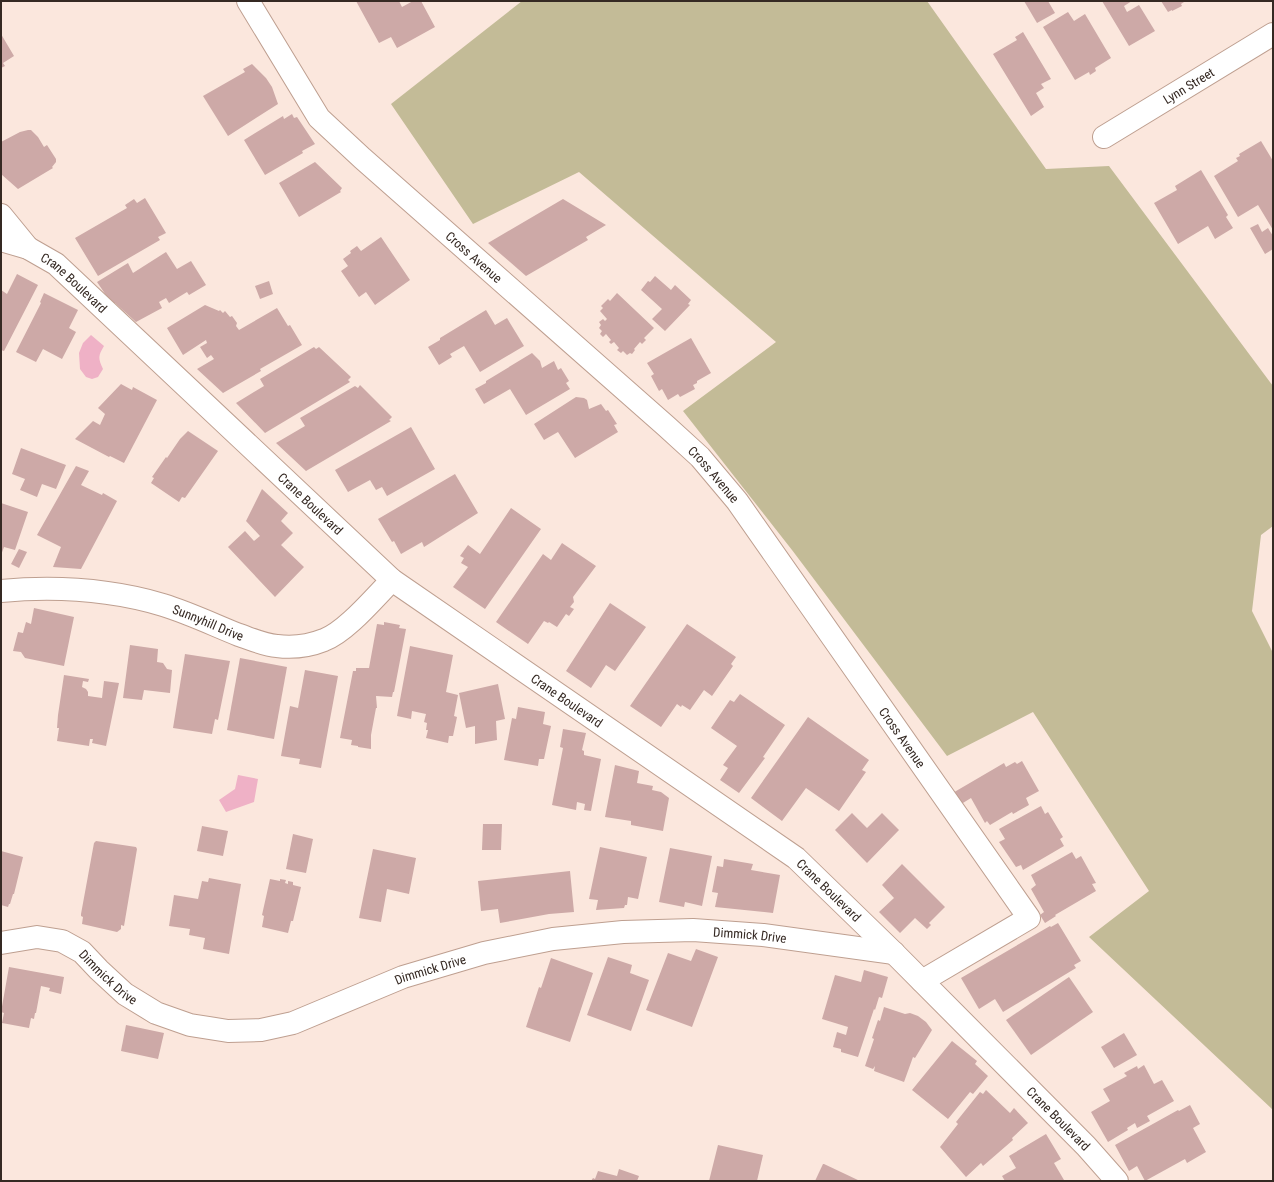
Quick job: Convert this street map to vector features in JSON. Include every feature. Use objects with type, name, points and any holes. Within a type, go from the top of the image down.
[{"type":"street","name":"Cross Avenue","points":[[248,1],[319,118],[362,158],[700,457],[737,501],[1029,918],[922,982]]},
{"type":"street","name":"Lynn Street","points":[[1104,136],[1273,34]]},
{"type":"street","points":[[1,215],[28,248]]},
{"type":"street","name":"Crane Boulevard","points":[[1,240],[28,248],[56,264],[392,580],[796,858],[894,953],[1086,1146],[1117,1181]]},
{"type":"street","name":"Sunnyhill Drive","points":[[1,590],[68,588],[114,593],[164,605],[256,641],[276,646],[301,647],[326,640],[344,628],[392,580]]},
{"type":"street","name":"Dimmick Drive","points":[[1,943],[37,937],[62,941],[82,952],[125,994],[156,1013],[190,1025],[228,1031],[261,1030],[293,1023],[403,977],[484,953],[553,939],[623,932],[693,930],[763,935],[894,953]]},
{"type":"shaded area","points":[[522,1],[927,1],[1046,169],[1109,166],[1273,386],[1273,526],[1261,535],[1252,611],[1273,653],[1273,1110],[1089,937],[1149,891],[1033,712],[947,756],[792,550],[683,411],[776,342],[579,172],[473,224],[391,104]]},
{"type":"shaded area","points":[[91,335],[104,346],[99,357],[103,369],[98,377],[92,379],[86,377],[80,369],[79,353],[83,343]]},
{"type":"shaded area","points":[[238,775],[258,779],[254,802],[226,812],[219,800],[235,789]]},
{"type":"building","points":[[356,1],[399,1],[402,7],[413,1],[421,1],[435,27],[397,48],[391,37],[379,43]]},
{"type":"building","points":[[1024,1],[1048,1],[1055,13],[1037,23]]},
{"type":"building","points":[[1102,1],[1132,1],[1124,6],[1127,12],[1139,5],[1155,31],[1129,46]]},
{"type":"building","points":[[1161,1],[1184,2],[1181,4],[1182,6],[1168,12]]},
{"type":"building","points":[[1068,12],[1074,21],[1085,14],[1111,58],[1095,68],[1096,71],[1090,75],[1089,72],[1075,80],[1043,27]]},
{"type":"building","points":[[1023,32],[1051,79],[1041,84],[1044,88],[1036,93],[1044,107],[1031,116],[993,54],[1017,40],[1015,37]]},
{"type":"building","points":[[1,34],[14,56],[3,63],[5,66],[1,68]]},
{"type":"building","points":[[252,64],[266,78],[272,87],[278,104],[228,136],[203,96],[245,72],[243,69]]},
{"type":"building","points":[[292,114],[294,118],[297,117],[315,144],[302,151],[303,153],[265,175],[244,140],[283,116],[284,119]]},
{"type":"building","points":[[31,130],[38,137],[44,147],[47,145],[56,159],[56,162],[52,167],[53,168],[18,189],[1,174],[1,142],[20,132]]},
{"type":"building","points":[[1261,141],[1273,161],[1273,230],[1258,205],[1238,217],[1214,176],[1238,161],[1236,158],[1240,156],[1239,154]]},
{"type":"building","points":[[315,162],[342,188],[340,191],[341,192],[299,217],[279,183]]},
{"type":"building","points":[[1201,170],[1228,215],[1226,217],[1233,228],[1215,239],[1208,226],[1178,244],[1154,203],[1177,190],[1175,186]]},
{"type":"building","points":[[145,198],[166,233],[158,237],[160,240],[98,276],[75,238],[127,208],[125,205],[134,199],[137,203]]},
{"type":"building","points":[[563,199],[606,225],[586,237],[588,240],[526,276],[488,243]]},
{"type":"building","points":[[1258,224],[1262,232],[1268,228],[1273,236],[1273,249],[1265,254],[1250,228]]},
{"type":"building","points":[[381,237],[410,280],[375,305],[366,292],[359,297],[341,271],[348,266],[343,259],[351,253],[350,251],[357,246],[361,251]]},
{"type":"building","points":[[166,252],[177,269],[191,261],[206,285],[189,295],[187,292],[169,303],[166,298],[159,302],[162,308],[136,322],[115,303],[112,304],[97,282],[128,263],[133,273]]},
{"type":"building","points":[[17,274],[38,285],[4,351],[1,350],[1,290],[7,294]]},
{"type":"building","points":[[655,276],[671,290],[675,285],[691,300],[688,304],[690,305],[665,331],[652,319],[662,309],[641,290],[648,281],[650,282]]},
{"type":"building","points":[[269,281],[273,294],[260,299],[255,286]]},
{"type":"building","points":[[44,293],[78,310],[69,328],[76,332],[62,359],[43,349],[36,362],[16,352],[41,303],[40,302]]},
{"type":"building","points":[[617,293],[654,328],[644,338],[646,340],[642,344],[640,342],[634,349],[635,350],[632,354],[630,353],[627,355],[623,351],[621,353],[617,350],[619,348],[614,342],[611,344],[609,342],[611,340],[606,334],[603,337],[600,334],[602,331],[599,328],[601,325],[599,322],[603,319],[605,321],[607,319],[600,311],[603,308],[601,306],[608,299],[610,301]]},
{"type":"building","points":[[205,305],[219,311],[220,310],[223,313],[225,311],[230,317],[232,316],[237,323],[236,326],[239,330],[277,308],[288,326],[290,325],[302,345],[260,369],[261,371],[223,393],[197,369],[214,359],[211,355],[207,358],[200,347],[207,343],[206,340],[183,355],[167,328]]},
{"type":"building","points":[[486,310],[495,325],[507,318],[524,346],[480,372],[464,346],[450,354],[452,357],[439,365],[428,347]]},
{"type":"building","points":[[691,338],[711,373],[693,385],[695,389],[680,397],[678,394],[668,400],[662,389],[659,391],[651,376],[654,374],[647,363]]},
{"type":"building","points":[[314,347],[316,349],[319,347],[351,377],[348,380],[350,382],[265,433],[236,403],[264,386],[260,379]]},
{"type":"building","points":[[532,353],[540,361],[542,368],[554,361],[558,370],[561,368],[569,381],[566,383],[570,389],[526,415],[510,389],[484,404],[475,389]]},
{"type":"building","points":[[121,384],[132,390],[133,387],[157,400],[124,463],[110,456],[109,457],[75,439],[93,421],[100,425],[105,414],[98,408]]},
{"type":"building","points":[[360,385],[392,417],[389,420],[391,421],[306,471],[276,443],[305,426],[300,418],[355,386],[358,388]]},
{"type":"building","points":[[576,397],[587,400],[589,409],[601,404],[606,411],[608,410],[617,424],[614,425],[618,432],[575,458],[558,432],[544,440],[534,424]]},
{"type":"building","points":[[411,427],[435,469],[387,496],[382,487],[376,490],[370,480],[348,492],[335,470]]},
{"type":"building","points":[[188,431],[218,451],[185,498],[182,497],[179,502],[151,483],[154,478],[152,477],[166,457],[167,458],[180,439]]},
{"type":"building","points":[[21,448],[66,465],[56,489],[42,484],[37,497],[20,490],[25,479],[12,474]]},
{"type":"building","points":[[76,466],[89,471],[81,485],[102,495],[103,493],[117,501],[81,569],[53,567],[61,547],[37,535]]},
{"type":"building","points":[[455,474],[478,513],[424,547],[422,542],[401,554],[394,541],[392,542],[378,519]]},
{"type":"building","points":[[262,489],[288,513],[281,521],[293,533],[281,545],[304,567],[275,597],[228,547],[245,531],[254,541],[260,536],[246,521]]},
{"type":"building","points":[[1,503],[28,512],[15,550],[4,547],[1,555]]},
{"type":"building","points":[[511,508],[541,529],[485,609],[453,587],[468,567],[461,563],[464,558],[460,556],[468,545],[480,554]]},
{"type":"building","points":[[562,543],[596,566],[573,597],[574,602],[570,607],[574,609],[569,616],[566,614],[557,627],[544,621],[528,644],[496,622],[543,554],[551,560]]},
{"type":"building","points":[[19,549],[27,552],[19,568],[11,564]]},
{"type":"building","points":[[610,603],[646,627],[615,671],[606,665],[591,688],[566,671]]},
{"type":"building","points":[[34,608],[74,617],[64,666],[25,658],[21,652],[13,651],[18,632],[23,633],[26,622],[31,624]]},
{"type":"building","points":[[384,622],[400,625],[399,628],[406,629],[394,692],[392,697],[376,696],[377,708],[371,735],[371,749],[358,747],[351,745],[352,740],[340,738],[353,671],[356,671],[356,668],[369,668],[377,624],[384,625]]},
{"type":"building","points":[[687,624],[736,657],[731,664],[733,666],[712,696],[704,690],[690,710],[677,704],[661,727],[630,706]]},
{"type":"building","points":[[130,645],[158,649],[157,662],[163,663],[167,669],[172,670],[170,693],[144,690],[142,700],[123,698]]},
{"type":"building","points":[[410,646],[453,655],[446,692],[458,695],[454,716],[457,717],[453,736],[449,736],[448,743],[426,738],[428,730],[426,730],[427,723],[424,722],[426,714],[412,711],[411,719],[397,716]]},
{"type":"building","points":[[185,654],[230,661],[218,720],[215,719],[212,734],[173,728]]},
{"type":"building","points":[[240,658],[287,667],[274,739],[227,730]]},
{"type":"building","points":[[305,670],[338,676],[321,768],[299,764],[300,759],[281,756],[290,706],[298,708]]},
{"type":"building","points":[[64,675],[89,679],[88,682],[83,681],[82,687],[88,692],[88,696],[102,698],[104,681],[119,683],[106,746],[92,743],[93,739],[90,739],[89,746],[57,741],[59,728],[57,728],[58,715]]},
{"type":"building","points":[[498,684],[505,719],[496,721],[497,740],[475,744],[475,726],[466,728],[459,693]]},
{"type":"building","points":[[740,694],[785,725],[763,757],[765,758],[739,793],[720,780],[728,768],[723,765],[737,746],[711,728],[730,700],[734,702]]},
{"type":"building","points":[[518,707],[545,712],[543,724],[551,726],[544,759],[539,759],[538,766],[504,760],[512,718],[516,719]]},
{"type":"building","points":[[808,717],[869,760],[862,770],[866,772],[839,811],[806,788],[782,821],[751,798]]},
{"type":"building","points":[[563,729],[586,733],[582,750],[584,751],[584,755],[601,759],[591,811],[584,810],[585,804],[577,802],[576,810],[552,805],[563,748],[560,747]]},
{"type":"building","points":[[1022,761],[1039,791],[1026,798],[1029,805],[1013,814],[1012,812],[990,825],[987,821],[985,823],[971,798],[958,806],[951,794],[1004,763],[1006,767],[1015,762],[1017,764]]},
{"type":"building","points":[[615,765],[639,771],[637,783],[653,786],[652,790],[661,792],[669,798],[663,831],[631,825],[631,821],[605,817]]},
{"type":"building","points":[[1041,806],[1045,814],[1048,812],[1063,837],[1060,839],[1064,846],[1023,870],[1021,865],[1016,867],[999,842],[1005,839],[999,829]]},
{"type":"building","points":[[852,813],[867,828],[882,813],[899,830],[867,863],[835,830]]},
{"type":"building","points":[[483,824],[502,824],[501,850],[482,850]]},
{"type":"building","points":[[202,826],[228,831],[223,856],[197,851]]},
{"type":"building","points":[[293,834],[313,839],[306,873],[286,869]]},
{"type":"building","points":[[96,841],[136,847],[137,849],[124,926],[121,925],[121,929],[117,932],[82,924],[83,917],[81,914],[94,843]]},
{"type":"building","points":[[600,847],[647,857],[638,899],[628,897],[627,905],[625,905],[624,908],[596,910],[598,900],[589,899]]},
{"type":"building","points":[[670,848],[712,856],[702,906],[685,902],[684,907],[659,902]]},
{"type":"building","points":[[373,849],[416,858],[409,894],[387,889],[381,922],[359,918]]},
{"type":"building","points":[[1,851],[23,857],[14,894],[8,907],[1,905]]},
{"type":"building","points":[[1072,852],[1076,859],[1081,856],[1096,883],[1092,884],[1096,891],[1055,915],[1056,916],[1045,923],[1040,915],[1044,912],[1031,889],[1036,885],[1031,875]]},
{"type":"building","points":[[724,859],[753,864],[751,870],[780,875],[773,913],[715,907],[718,893],[712,892],[717,866],[723,867]]},
{"type":"building","points":[[902,864],[945,907],[929,923],[931,925],[927,929],[915,918],[900,933],[879,912],[894,898],[882,885]]},
{"type":"building","points":[[570,871],[574,912],[549,914],[500,923],[498,909],[481,911],[478,881]]},
{"type":"building","points":[[209,878],[241,884],[229,954],[203,949],[205,938],[189,935],[190,929],[169,926],[174,895],[198,899],[202,881],[208,882]]},
{"type":"building","points":[[270,879],[280,881],[280,879],[286,880],[285,883],[288,884],[288,881],[293,882],[293,885],[301,887],[293,921],[291,921],[288,933],[262,927],[264,916],[262,915]]},
{"type":"building","points":[[1058,923],[1081,961],[1074,965],[1076,968],[1003,1012],[995,999],[979,1009],[961,978],[1050,926],[1051,927]]},
{"type":"building","points":[[696,949],[718,957],[692,1027],[646,1010],[668,953],[691,961]]},
{"type":"building","points":[[608,957],[632,965],[630,973],[649,980],[631,1031],[587,1015]]},
{"type":"building","points":[[551,958],[593,973],[570,1042],[526,1027],[539,987],[541,988]]},
{"type":"building","points":[[9,967],[64,977],[61,994],[49,991],[50,988],[41,986],[36,1013],[34,1019],[31,1018],[29,1028],[2,1023],[4,1013],[1,1012]]},
{"type":"building","points":[[864,970],[888,977],[882,998],[879,997],[875,1010],[874,1009],[858,1057],[841,1052],[841,1049],[833,1047],[837,1032],[846,1035],[848,1027],[822,1019],[835,975],[861,982]]},
{"type":"building","points":[[1069,977],[1093,1012],[1031,1055],[1006,1020]]},
{"type":"building","points":[[884,1007],[905,1014],[910,1013],[918,1016],[926,1022],[932,1030],[915,1058],[913,1057],[904,1082],[874,1071],[875,1066],[873,1069],[865,1066],[874,1039],[872,1038],[878,1020],[880,1021]]},
{"type":"building","points":[[126,1025],[164,1033],[158,1059],[121,1051]]},
{"type":"building","points":[[1124,1033],[1137,1055],[1114,1068],[1101,1047]]},
{"type":"building","points":[[952,1041],[977,1061],[975,1064],[988,1076],[973,1094],[970,1092],[948,1119],[912,1090]]},
{"type":"building","points":[[1144,1065],[1154,1084],[1162,1080],[1174,1101],[1147,1116],[1150,1121],[1137,1128],[1135,1123],[1127,1128],[1128,1130],[1108,1142],[1091,1112],[1110,1101],[1103,1089],[1127,1076],[1124,1073],[1137,1066],[1138,1069]]},
{"type":"building","points":[[986,1090],[1010,1113],[1014,1108],[1028,1123],[1012,1138],[1013,1140],[983,1166],[981,1163],[966,1177],[940,1147],[958,1124],[956,1122],[980,1092],[983,1094]]},
{"type":"building","points":[[1190,1105],[1200,1124],[1193,1128],[1206,1152],[1187,1163],[1185,1159],[1145,1181],[1137,1166],[1129,1171],[1115,1145],[1178,1110],[1179,1111]]},
{"type":"building","points":[[1046,1134],[1061,1159],[1054,1163],[1064,1180],[1005,1181],[1002,1176],[1016,1168],[1009,1156]]},
{"type":"building","points":[[718,1145],[763,1155],[757,1181],[709,1181]]},
{"type":"building","points":[[824,1164],[860,1181],[815,1181]]},
{"type":"building","points":[[619,1169],[639,1176],[637,1181],[591,1181],[593,1178],[595,1179],[598,1171],[617,1176]]}]
